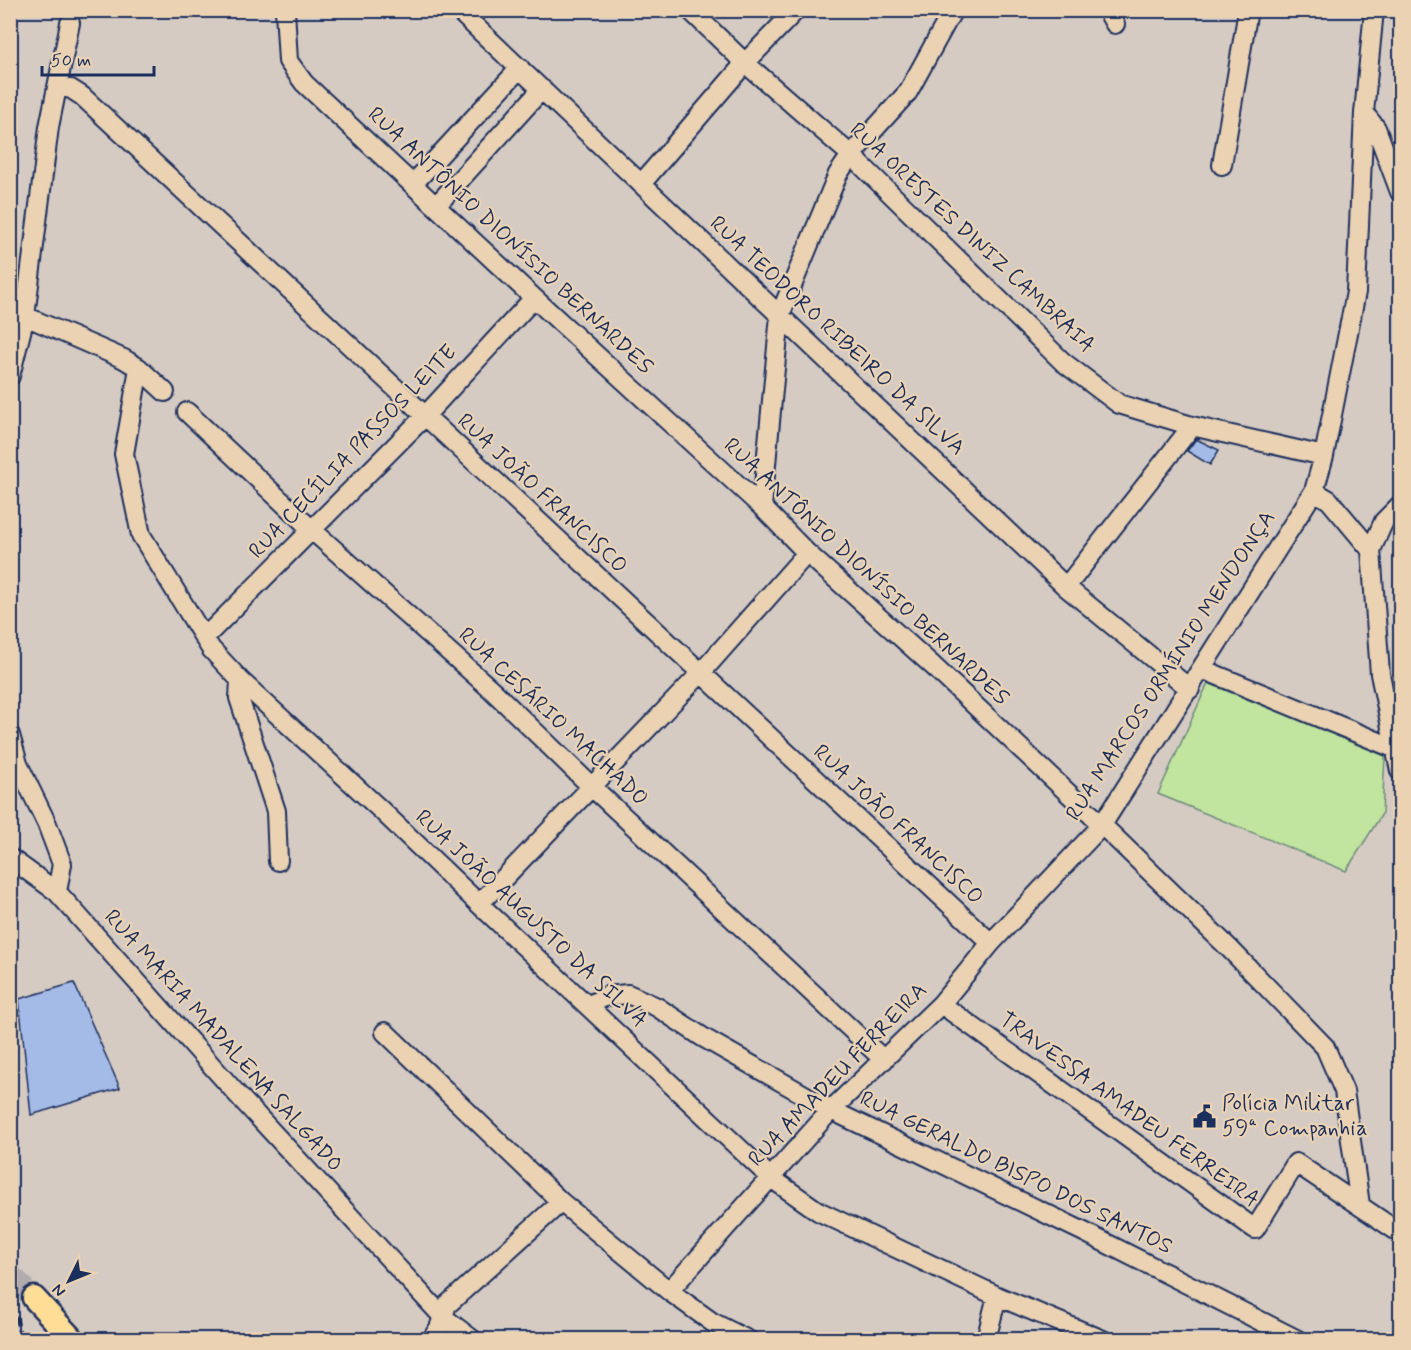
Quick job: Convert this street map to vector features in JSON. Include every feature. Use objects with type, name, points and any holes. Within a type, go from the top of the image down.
[{"type":"main road","points":[[34,1298],[70,1338]]},
{"type":"street","name":"RUA ANTÔNIO DIONÍSIO BERNARDES","points":[[285,10],[288,61],[294,72],[534,298],[762,507],[807,553],[932,665],[1102,825],[1230,949],[1325,1047],[1344,1091],[1360,1205]]},
{"type":"street","name":"RUA TEODORO RIBEIRO DA SILVA","points":[[458,10],[1066,587],[1190,689]]},
{"type":"street","name":"RUA ORESTES DINIZ CAMBRAIA","points":[[690,10],[745,63],[851,155],[1063,362],[1119,404],[1192,426],[1324,456]]},
{"type":"street","points":[[641,184],[745,63],[796,10]]},
{"type":"street","points":[[762,507],[780,315],[838,174],[851,155],[908,92],[953,10]]},
{"type":"street","points":[[1222,165],[1248,10]]},
{"type":"street","name":"RUA MARCOS ORMÍNIO MENDONÇA","points":[[991,944],[1102,825],[1314,490],[1324,456],[1356,292],[1364,113],[1374,10]]},
{"type":"street","points":[[10,376],[25,316],[49,127],[70,23]]},
{"type":"street","points":[[413,184],[520,68]]},
{"type":"street","name":"RUA JOÃO FRANCISCO","points":[[58,86],[71,89],[82,96],[991,944]]},
{"type":"street","points":[[436,206],[542,89]]},
{"type":"street","points":[[1364,113],[1376,129],[1401,192]]},
{"type":"street","name":"RUA CECÍLIA PASSOS LEITE","points":[[204,638],[424,417],[534,298]]},
{"type":"street","points":[[25,316],[124,359],[139,368],[165,392]]},
{"type":"street","name":"RUA JOÃO AUGUSTO DA SILVA","points":[[139,368],[124,454],[141,535],[211,649],[240,680],[771,1178],[818,1211],[997,1296],[1103,1340]]},
{"type":"street","name":"RUA CESÁRIO MACHADO","points":[[186,412],[312,530],[493,691],[884,1060]]},
{"type":"street","points":[[1066,587],[1192,426]]},
{"type":"street","points":[[1314,490],[1329,500],[1371,550]]},
{"type":"street","points":[[1401,505],[1384,521],[1371,550],[1380,674],[1401,771]]},
{"type":"street","points":[[479,904],[700,674],[807,553]]},
{"type":"street","points":[[1202,669],[1396,749]]},
{"type":"street","points":[[240,680],[239,698],[276,811],[278,861]]},
{"type":"street","points":[[10,735],[18,764],[47,824],[62,864],[57,892]]},
{"type":"street","name":"RUA MARIA MADALENA SALGADO","points":[[10,858],[57,892],[237,1094],[443,1317],[473,1340]]},
{"type":"street","name":"RUA AMADEU FERREIRA","points":[[669,1291],[831,1110],[941,1004],[991,944]]},
{"type":"street","name":"RUA GERALDO BISPO DOS SANTOS","points":[[588,1006],[606,996],[628,994],[657,1007],[704,1038],[831,1110],[1083,1231],[1298,1340]]},
{"type":"street","name":"TRAVESSA AMADEU FERREIRA","points":[[941,1004],[1255,1229],[1296,1162],[1360,1205]]},
{"type":"street","points":[[385,1032],[561,1202],[669,1291],[712,1322],[748,1340]]},
{"type":"street","points":[[431,1340],[440,1328],[447,1305],[561,1202]]},
{"type":"street","points":[[1360,1205],[1401,1233]]},
{"type":"street","points":[[986,1340],[997,1296]]},
{"type":"green space","points":[[1208,683],[1385,756],[1382,814],[1346,871],[1158,794]]},
{"type":"building","points":[[1196,439],[1219,450],[1210,465],[1187,451]]},
{"type":"building","points":[[74,983],[120,1088],[31,1115],[19,999]]},
{"type":"tunnel","points":[[10,1274],[34,1298]]},
{"type":"railway","points":[[10,1290],[21,1340]]},
{"type":"place","name":"Polícia Militar 59ª Companhia","points":[[1204,1117]]}]
